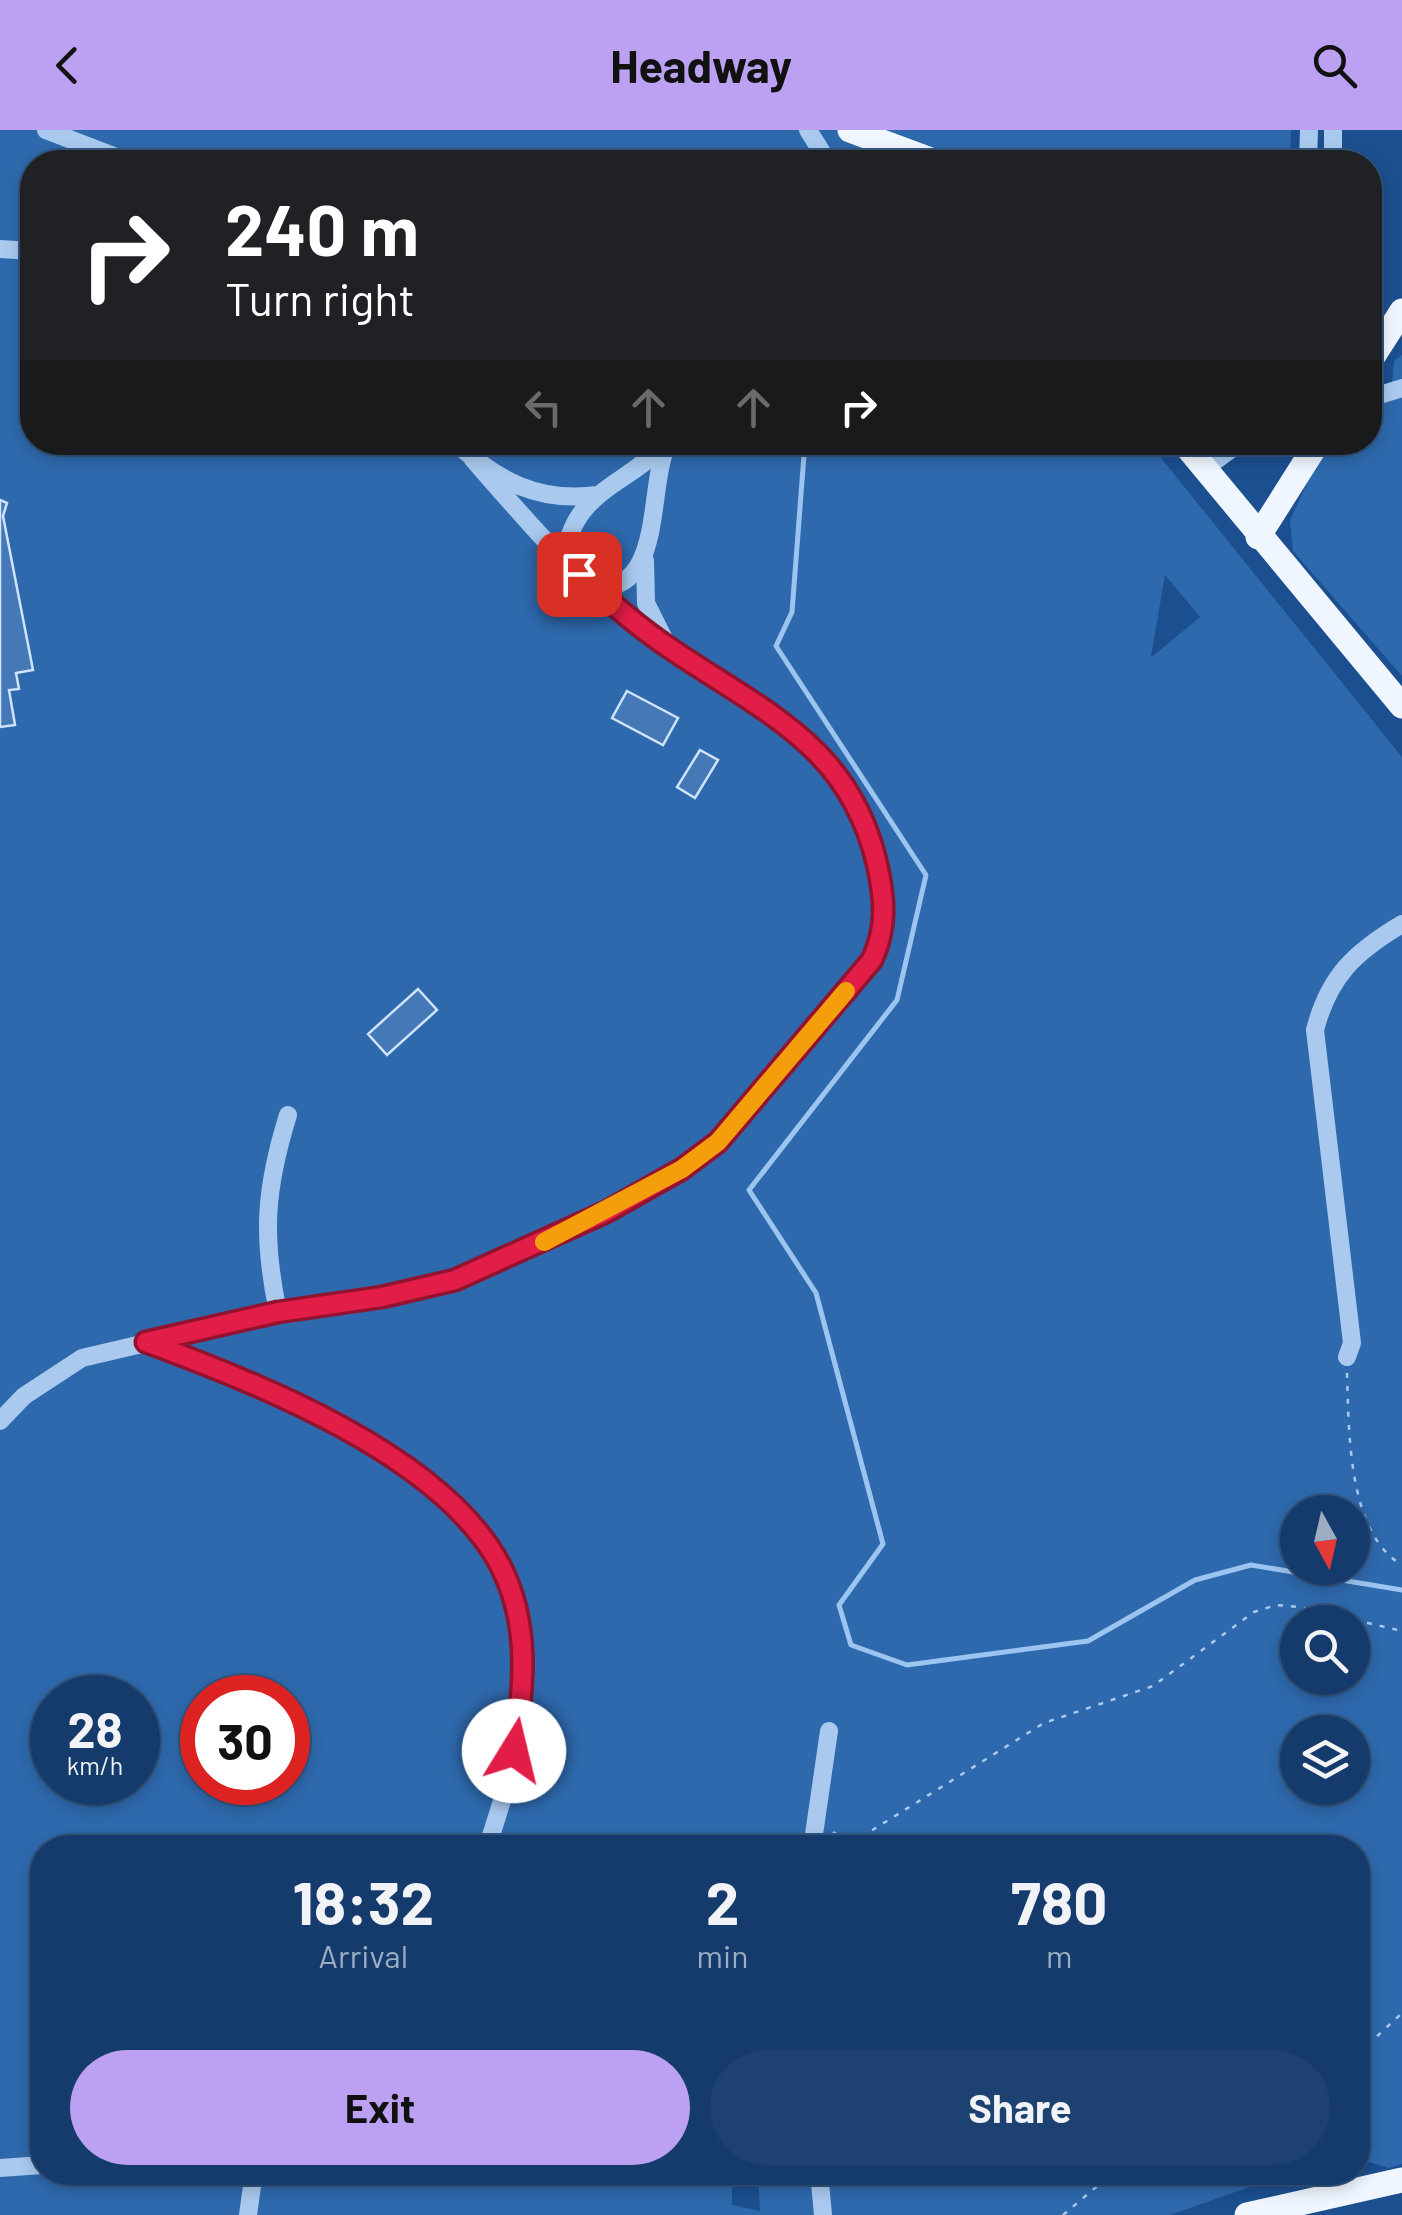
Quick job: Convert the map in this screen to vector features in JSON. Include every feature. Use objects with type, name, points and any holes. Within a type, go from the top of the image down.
[{"type":"main road","points":[[850,130],[904,150]]},
{"type":"main road","points":[[1382,342],[1402,310]]},
{"type":"main road","points":[[1193,455],[1402,706]]},
{"type":"main road","points":[[1258,537],[1310,455]]},
{"type":"main road","points":[[1248,2215],[1402,2180]]},
{"type":"street","points":[[46,130],[98,150]]},
{"type":"street","points":[[0,1422],[58,1370],[82,1358],[278,1312],[382,1297],[455,1280],[606,1212],[682,1169],[718,1142],[772,1084],[872,960],[884,936],[883,890],[872,840],[852,793],[801,734],[631,622],[564,560],[469,455]]},
{"type":"street","points":[[564,560],[569,530],[598,495],[650,455]]},
{"type":"street","points":[[662,455],[646,551],[646,604],[674,651]]},
{"type":"street","points":[[1204,469],[1223,455]]},
{"type":"street","points":[[472,458],[516,488],[564,498],[598,495]]},
{"type":"street","points":[[594,588],[610,589],[627,581],[640,568],[646,551]]},
{"type":"street","points":[[1347,1357],[1352,1343],[1315,1030],[1324,994],[1346,965],[1402,924]]},
{"type":"street","points":[[278,1312],[265,1247],[265,1214],[288,1115]]},
{"type":"street","points":[[146,1342],[224,1372],[364,1440],[465,1518],[500,1563],[518,1623],[524,1685],[508,1784],[491,1835]]},
{"type":"street","points":[[814,1835],[829,1731]]},
{"type":"street","points":[[0,2168],[30,2166]]},
{"type":"street","points":[[248,2215],[252,2185]]},
{"type":"street","points":[[821,2185],[824,2215]]},
{"type":"path","points":[[1347,1357],[1356,1484],[1381,1548],[1402,1565]]},
{"type":"path","points":[[864,1835],[1044,1723],[1152,1686],[1254,1612],[1276,1605],[1300,1607],[1402,1632]]},
{"type":"path","points":[[816,1819],[838,1835]]},
{"type":"path","points":[[1370,2043],[1402,2013]]},
{"type":"path","points":[[1063,2215],[1099,2185]]},
{"type":"shaded area","points":[[0,130],[1291,130],[1290,150],[20,150],[20,455],[1159,455],[1402,757],[1402,2164],[1389,2168],[1370,2162],[1370,1835],[30,1835],[30,2185],[732,2185],[732,2205],[760,2211],[759,2185],[1255,2185],[1170,2215],[0,2215]],"holes":[[[1165,575],[1200,617],[1152,657],[1151,656]]]},
{"type":"shaded area","points":[[1402,355],[1402,676],[1293,551],[1290,520],[1321,455],[1382,455],[1382,401],[1391,395],[1394,361]]},
{"type":"building","points":[[0,500],[7,503],[3,516],[33,670],[16,673],[19,689],[9,690],[15,725],[0,727]]},
{"type":"building","points":[[627,691],[678,718],[663,745],[612,718]]},
{"type":"building","points":[[700,750],[718,760],[695,798],[677,787]]},
{"type":"building","points":[[418,989],[437,1010],[387,1055],[368,1034]]},
{"type":"waterway","points":[[804,455],[792,612],[776,646],[926,875],[897,1000],[749,1190],[816,1293],[883,1544],[839,1605],[851,1645],[907,1665],[1088,1641],[1195,1580],[1251,1565],[1402,1590]]},
{"type":"slow traffic","points":[[544,1242],[682,1169],[718,1142],[772,1084],[846,991]]},
{"type":"route","points":[[514,1751],[524,1685],[521,1637],[500,1563],[465,1518],[428,1486],[339,1426],[224,1372],[146,1342],[278,1312],[382,1297],[455,1280],[606,1212],[682,1169],[718,1142],[772,1084],[872,960],[884,936],[883,890],[872,840],[852,793],[833,767],[801,734],[631,622],[579,574]]}]
